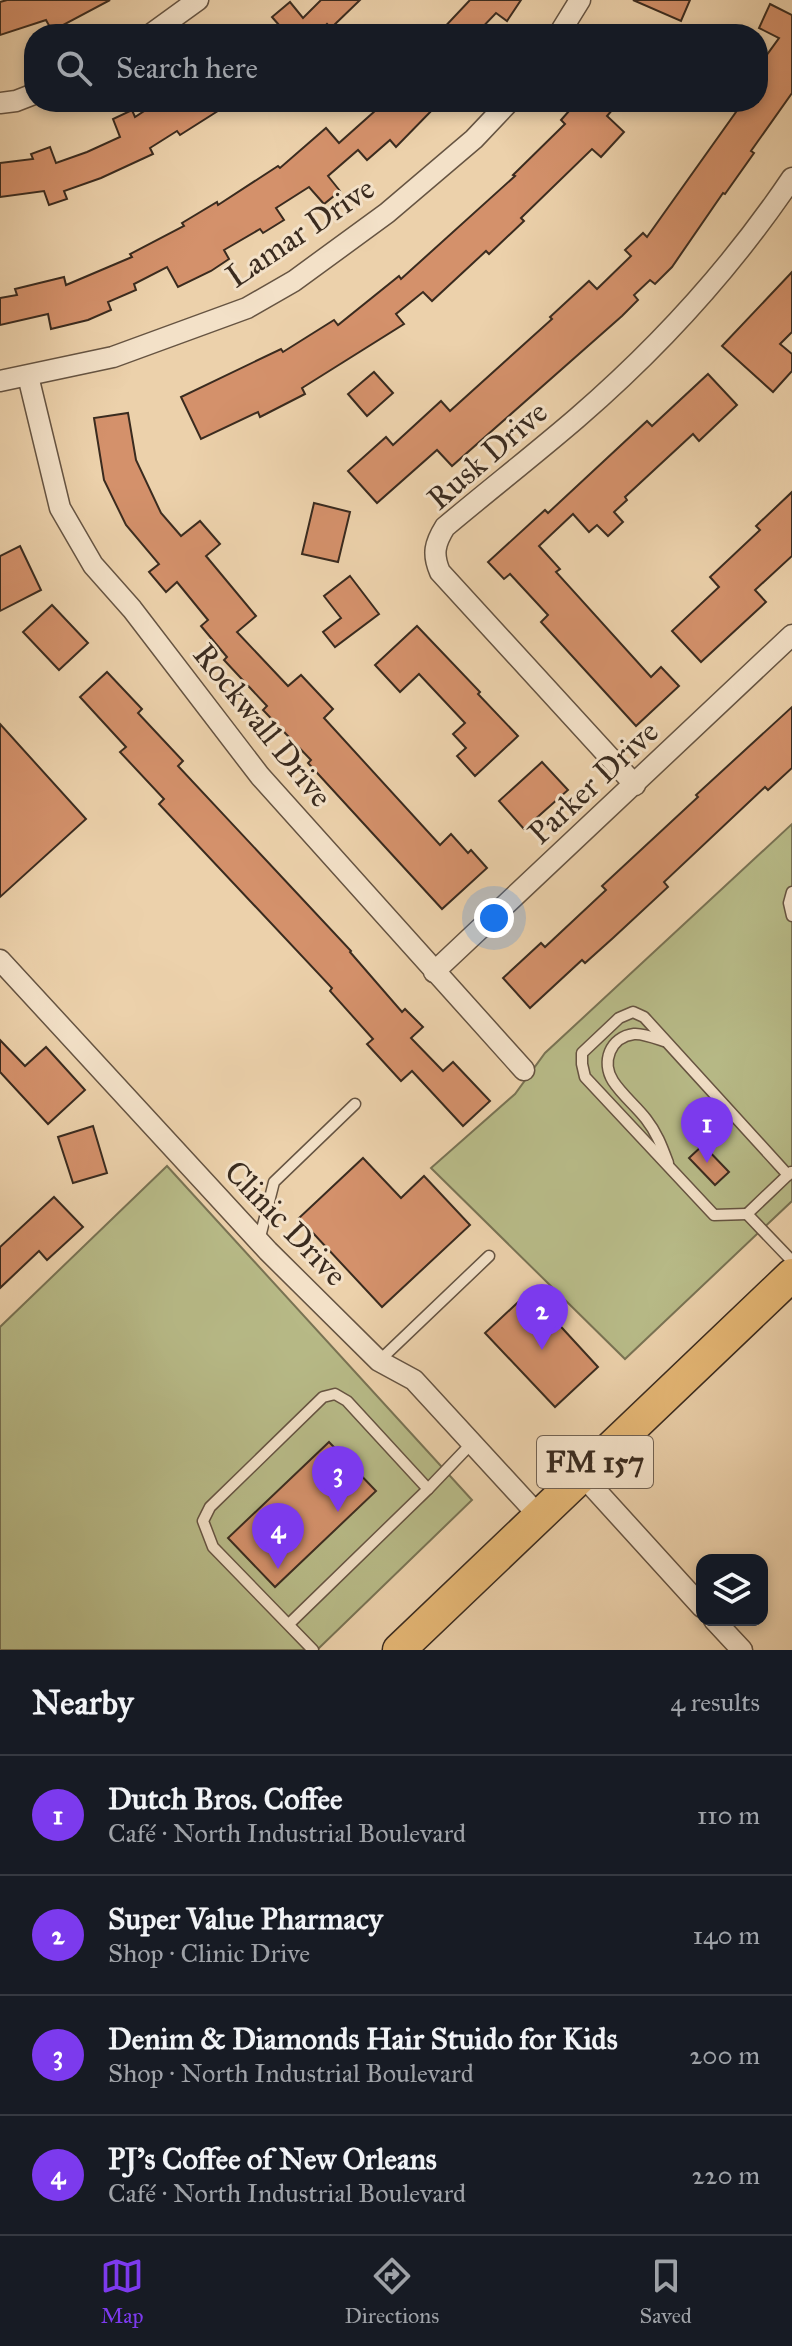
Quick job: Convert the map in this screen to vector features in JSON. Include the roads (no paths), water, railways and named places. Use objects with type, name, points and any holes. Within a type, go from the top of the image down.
[{"type":"main road","name":"FM 157","points":[[399,1650],[792,1275]]},
{"type":"street","points":[[165,24],[198,0]]},
{"type":"street","points":[[565,24],[580,0]]},
{"type":"street","points":[[0,103],[24,98]]},
{"type":"street","name":"Lamar Drive","points":[[0,381],[125,353],[247,308],[282,288],[387,213],[474,139],[500,112]]},
{"type":"street","name":"Rusk Drive","points":[[635,785],[440,572],[435,559],[436,541],[445,527],[578,417],[679,321],[733,258],[792,178]]},
{"type":"street","name":"Rockwall Drive","points":[[28,376],[60,508],[93,565],[132,609],[260,776],[524,1070]]},
{"type":"street","name":"Parker Drive","points":[[434,972],[792,635]]},
{"type":"street","name":"Clinic Drive","points":[[0,960],[259,1241],[379,1361],[414,1380],[539,1516]]},
{"type":"street","points":[[582,1475],[696,1600]]},
{"type":"street","points":[[720,1626],[742,1650]]},
{"type":"lane","points":[[792,892],[789,903],[792,916]]},
{"type":"lane","points":[[633,1012],[644,1017],[664,1041],[790,1172],[747,1214],[714,1215],[585,1077],[582,1053],[619,1018],[633,1012]]},
{"type":"lane","points":[[664,1041],[635,1033],[619,1039],[608,1052],[607,1062],[611,1079],[660,1139],[669,1167]]},
{"type":"lane","points":[[259,1241],[274,1182],[355,1104]]},
{"type":"lane","points":[[747,1214],[792,1261]]},
{"type":"lane","points":[[379,1361],[489,1256]]},
{"type":"lane","points":[[313,1650],[213,1547],[203,1521],[210,1507],[323,1397],[335,1394],[347,1401],[383,1437],[428,1489]]},
{"type":"lane","points":[[289,1624],[472,1443]]},
{"type":"place","name":"Dutch Bros. Coffee","points":[[707,1163]]},
{"type":"place","name":"Super Value Pharmacy","points":[[542,1350]]},
{"type":"place","name":"Denim & Diamonds Hair Stuido for Kids","points":[[338,1512]]},
{"type":"place","name":"PJ's Coffee of New Orleans","points":[[278,1569]]}]
